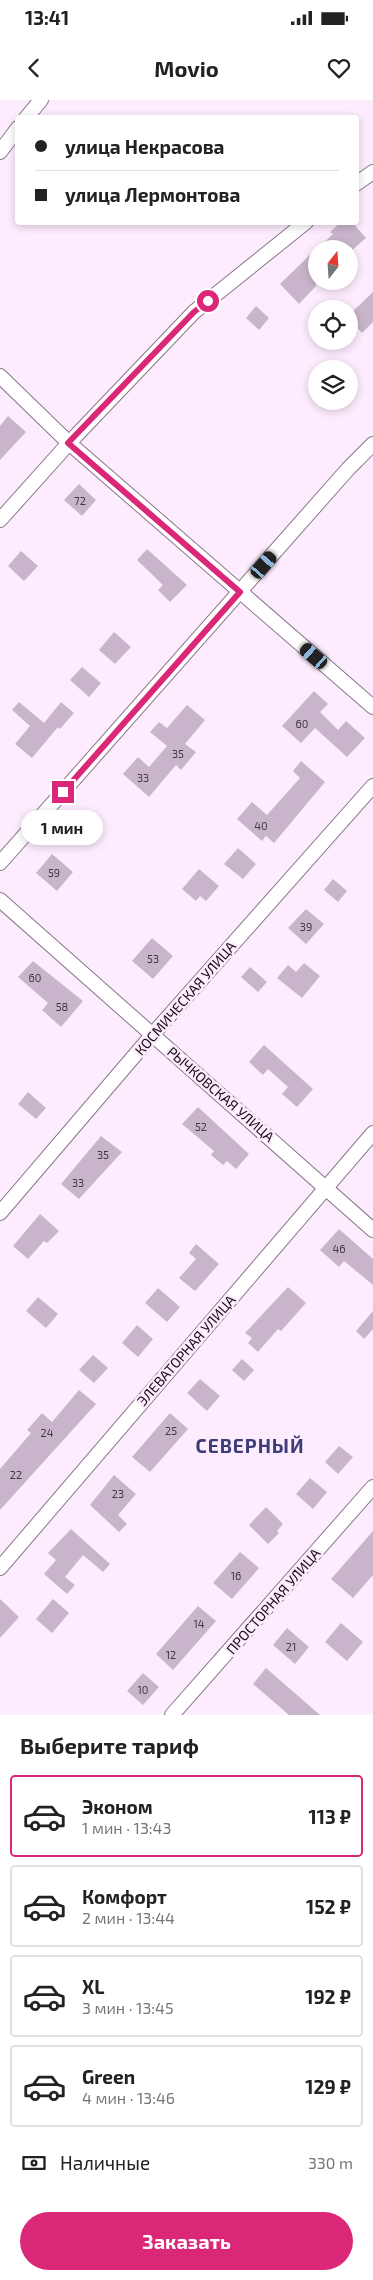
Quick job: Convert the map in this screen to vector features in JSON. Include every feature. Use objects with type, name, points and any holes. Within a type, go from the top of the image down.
[{"type":"street","points":[[28,115],[41,100]]},
{"type":"street","points":[[0,152],[15,132]]},
{"type":"street","points":[[359,182],[373,172]]},
{"type":"street","points":[[0,520],[68,443],[194,312],[302,225]]},
{"type":"street","points":[[0,376],[68,443],[373,707]]},
{"type":"street","points":[[0,863],[348,468],[373,444]]},
{"type":"street","name":"КОСМИЧЕСКАЯ УЛИЦА","points":[[0,1213],[153,1034],[373,786]]},
{"type":"street","name":"РЫЧКОВСКАЯ УЛИЦА","points":[[0,900],[373,1230]]},
{"type":"street","name":"ЭЛЕВАТОРНАЯ УЛИЦА","points":[[0,1568],[373,1133]]},
{"type":"street","name":"ПРОСТОРНАЯ УЛИЦА","points":[[172,1715],[373,1487]]},
{"type":"building","points":[[338,225],[355,225],[366,238],[358,245],[358,240],[327,240],[333,234],[330,232]]},
{"type":"building","points":[[308,257],[308,290],[312,290],[299,304],[280,284]]},
{"type":"building","points":[[373,292],[373,322],[362,333],[358,329],[358,306]]},
{"type":"building","points":[[256,306],[269,318],[259,330],[246,318]]},
{"type":"building","points":[[8,416],[26,432],[0,460],[0,426]]},
{"type":"building","points":[[79,484],[96,500],[82,516],[64,500]]},
{"type":"building","points":[[147,549],[187,585],[170,602],[158,590],[163,585],[137,560]]},
{"type":"building","points":[[21,551],[38,566],[24,581],[8,566]]},
{"type":"building","points":[[114,632],[131,647],[115,664],[99,650]]},
{"type":"building","points":[[82,667],[101,683],[89,697],[70,680]]},
{"type":"building","points":[[314,691],[328,704],[320,712],[338,730],[346,721],[365,738],[347,757],[315,728],[301,743],[282,726]]},
{"type":"building","points":[[19,702],[44,723],[61,702],[74,713],[60,729],[58,727],[32,758],[15,744],[30,726],[12,710]]},
{"type":"building","points":[[187,705],[205,720],[185,744],[196,752],[181,770],[176,765],[149,797],[123,774],[138,757],[149,767],[167,746],[150,732],[159,722],[167,728]]},
{"type":"building","points":[[301,761],[325,782],[274,843],[266,836],[262,841],[237,819],[252,802],[267,815],[300,778],[293,771]]},
{"type":"building","points":[[238,848],[256,864],[243,879],[224,864]]},
{"type":"building","points":[[52,854],[73,872],[57,891],[36,873]]},
{"type":"building","points":[[199,869],[219,886],[206,901],[200,896],[196,901],[182,889]]},
{"type":"building","points":[[333,879],[347,891],[338,902],[324,890]]},
{"type":"building","points":[[306,909],[324,924],[306,944],[288,928]]},
{"type":"building","points":[[152,938],[173,956],[153,979],[132,961]]},
{"type":"building","points":[[33,961],[83,1001],[61,1027],[42,1010],[48,1003],[18,977]]},
{"type":"building","points":[[304,963],[320,976],[302,998],[277,978],[288,965],[296,972]]},
{"type":"building","points":[[250,967],[267,982],[258,992],[241,977]]},
{"type":"building","points":[[264,1045],[313,1089],[297,1107],[282,1094],[288,1087],[268,1069],[263,1075],[249,1062]]},
{"type":"building","points":[[28,1092],[46,1108],[36,1119],[18,1104]]},
{"type":"building","points":[[198,1107],[249,1154],[236,1169],[227,1161],[223,1165],[211,1155],[214,1151],[182,1124]]},
{"type":"building","points":[[101,1136],[122,1152],[79,1199],[61,1184]]},
{"type":"building","points":[[40,1214],[59,1231],[47,1243],[44,1241],[28,1259],[13,1246]]},
{"type":"building","points":[[339,1229],[373,1259],[373,1285],[344,1261],[339,1267],[320,1250]]},
{"type":"building","points":[[196,1244],[219,1264],[195,1291],[179,1278],[196,1259],[189,1253]]},
{"type":"building","points":[[288,1287],[306,1303],[281,1331],[278,1329],[258,1352],[248,1343],[252,1338],[245,1333]]},
{"type":"building","points":[[158,1288],[180,1307],[167,1322],[145,1303]]},
{"type":"building","points":[[38,1297],[58,1314],[46,1328],[26,1311]]},
{"type":"building","points":[[373,1311],[373,1329],[364,1339],[356,1331]]},
{"type":"building","points":[[137,1325],[153,1339],[138,1357],[122,1343]]},
{"type":"building","points":[[93,1355],[108,1368],[94,1383],[79,1370]]},
{"type":"building","points":[[242,1359],[254,1370],[244,1381],[232,1370]]},
{"type":"building","points":[[200,1379],[220,1396],[207,1411],[187,1393]]},
{"type":"building","points":[[79,1390],[96,1404],[0,1510],[0,1469],[31,1433],[27,1430],[42,1413],[52,1422]]},
{"type":"building","points":[[170,1413],[188,1429],[150,1472],[132,1457]]},
{"type":"building","points":[[339,1446],[353,1457],[338,1474],[325,1462]]},
{"type":"building","points":[[114,1475],[136,1494],[118,1515],[127,1524],[119,1532],[90,1505]]},
{"type":"building","points":[[310,1478],[327,1492],[313,1509],[296,1494]]},
{"type":"building","points":[[266,1507],[283,1524],[277,1531],[279,1533],[268,1544],[249,1525]]},
{"type":"building","points":[[71,1529],[110,1564],[103,1572],[83,1555],[65,1577],[75,1585],[67,1594],[44,1574],[56,1560],[48,1553]]},
{"type":"building","points":[[373,1531],[373,1575],[353,1598],[331,1579]]},
{"type":"building","points":[[240,1552],[259,1568],[232,1599],[213,1583]]},
{"type":"building","points":[[0,1599],[19,1617],[0,1638]]},
{"type":"building","points":[[53,1599],[69,1613],[52,1633],[36,1619]]},
{"type":"building","points":[[198,1606],[216,1621],[173,1670],[156,1654]]},
{"type":"building","points":[[341,1623],[363,1642],[347,1661],[325,1642]]},
{"type":"building","points":[[287,1628],[309,1647],[295,1664],[273,1645]]},
{"type":"building","points":[[266,1668],[320,1715],[289,1715],[253,1684]]},
{"type":"building","points":[[143,1673],[159,1687],[143,1705],[127,1691]]},
{"type":"district","name":"СЕВЕРНЫЙ","points":[[250,1445]]},
{"type":"route","points":[[63,792],[240,592],[68,443],[194,312],[208,301]]}]
